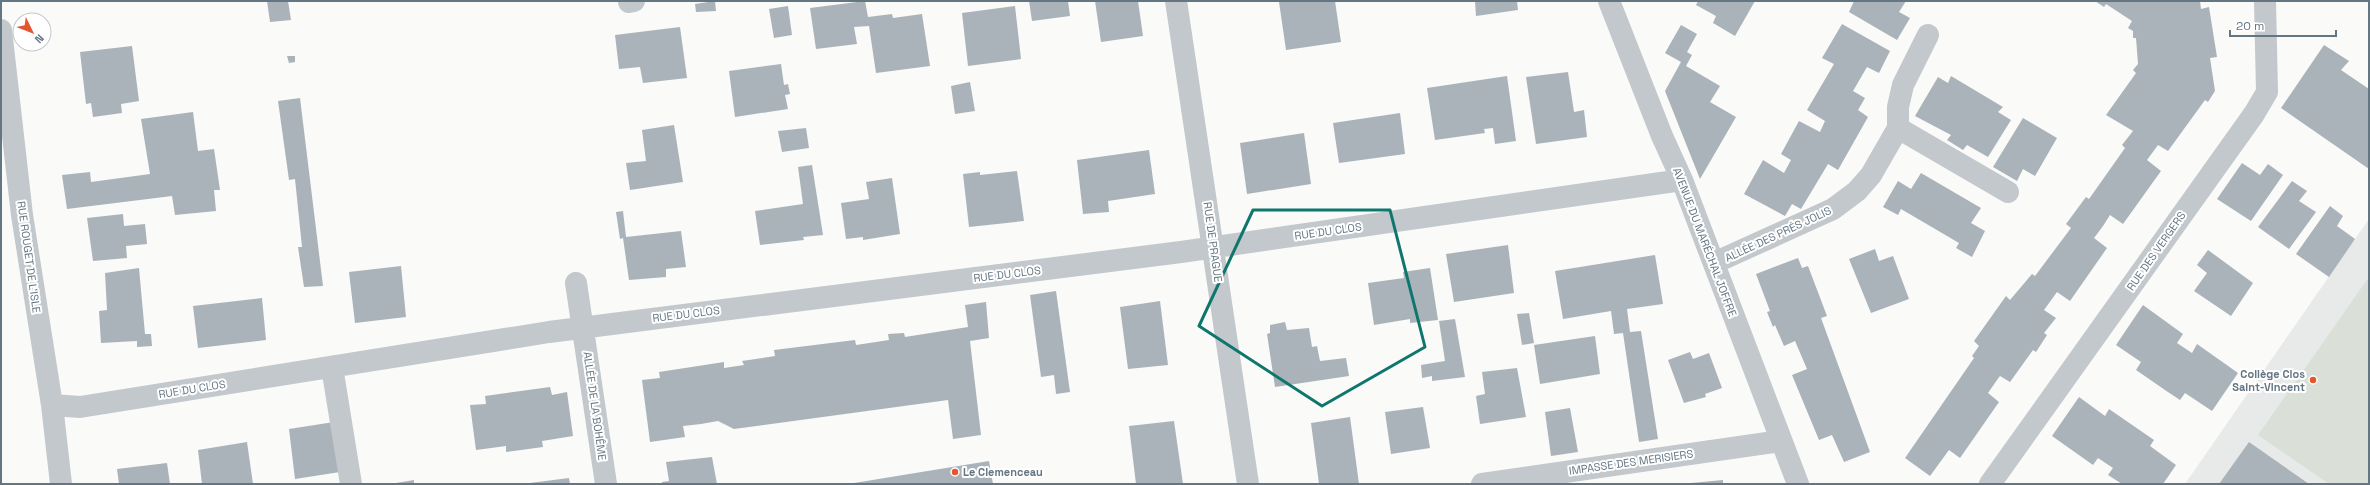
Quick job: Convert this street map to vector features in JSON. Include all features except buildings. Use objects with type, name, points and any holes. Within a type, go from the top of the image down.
[{"type":"street","name":"RUE DE PRAGUE","points":[[1176,1],[1248,484]]},
{"type":"street","name":"AVENUE DU MARÉCHAL JOFFRE","points":[[1609,1],[1662,136],[1682,180],[1798,484]]},
{"type":"street","name":"RUE DES VERGERS","points":[[1990,484],[2254,114],[2267,92],[2265,1]]},
{"type":"street","name":"RUE ROUGET DE L'ISLE","points":[[1,30],[22,214],[52,405],[61,484]]},
{"type":"street","name":"ALLÉE DES PRÉS JOLIS","points":[[1714,263],[1833,209],[1857,191],[1871,176],[1898,128],[1898,107],[1903,85],[1928,35]]},
{"type":"street","points":[[1898,128],[2008,192]]},
{"type":"street","name":"RUE DU CLOS","points":[[52,405],[80,407],[583,328],[1214,248],[1682,180]]},
{"type":"street","name":"ALLÉE DE LA BOHÊME","points":[[576,283],[606,484]]},
{"type":"street","points":[[332,367],[351,484]]},
{"type":"street","name":"IMPASSE DES MERISIERS","points":[[1482,484],[1781,441]]},
{"type":"highlighted area","points":[[1253,210],[1390,210],[1425,347],[1322,406],[1199,326]]},
{"type":"shaded area","name":"Collège Clos Saint-Vincent","points":[[2369,219],[2369,484],[2185,484],[2355,239]]},
{"type":"shaded area","points":[[2369,277],[2369,484],[2329,484],[2258,435]]},
{"type":"place","name":"Collège Clos Saint-Vincent","points":[[2313,380]]},
{"type":"place","name":"Le Clemenceau","points":[[955,472]]}]
